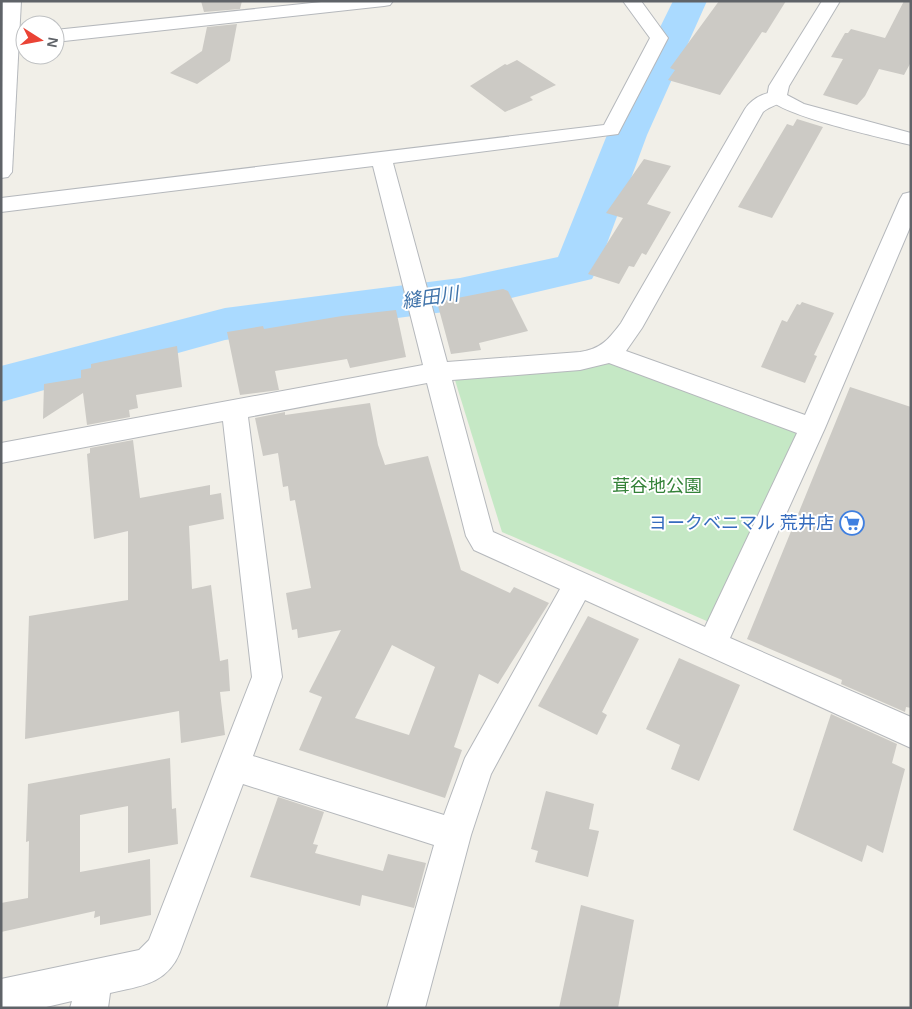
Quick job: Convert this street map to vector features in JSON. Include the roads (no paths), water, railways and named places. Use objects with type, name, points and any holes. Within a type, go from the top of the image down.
[{"type":"street","points":[[1,172],[12,41],[12,1]]},
{"type":"street","points":[[65,35],[384,1]]},
{"type":"street","points":[[1,205],[380,158],[507,145],[611,130],[659,38],[632,1]]},
{"type":"street","points":[[777,97],[779,86],[830,1]]},
{"type":"street","points":[[610,354],[630,328],[755,109],[763,102],[777,97],[797,108],[911,139]]},
{"type":"street","points":[[380,158],[480,536],[492,547],[911,733]]},
{"type":"street","points":[[712,645],[812,428],[911,199]]},
{"type":"street","points":[[1,453],[436,372],[580,361],[610,354],[812,428]]},
{"type":"street","points":[[1,998],[91,993],[152,963],[162,952],[261,693],[267,669],[234,409]]},
{"type":"street","points":[[406,1008],[454,835],[477,770],[578,585]]},
{"type":"street","points":[[233,765],[454,835]]},
{"type":"waterway","name":"縫田川","points":[[1,384],[225,324],[460,294],[576,268],[627,135],[690,1]]},
{"type":"place","name":"ヨークベニマル 荒井店","points":[[852,523]]},
{"type":"park label","name":"茸谷地公園","points":[[657,486]]}]
